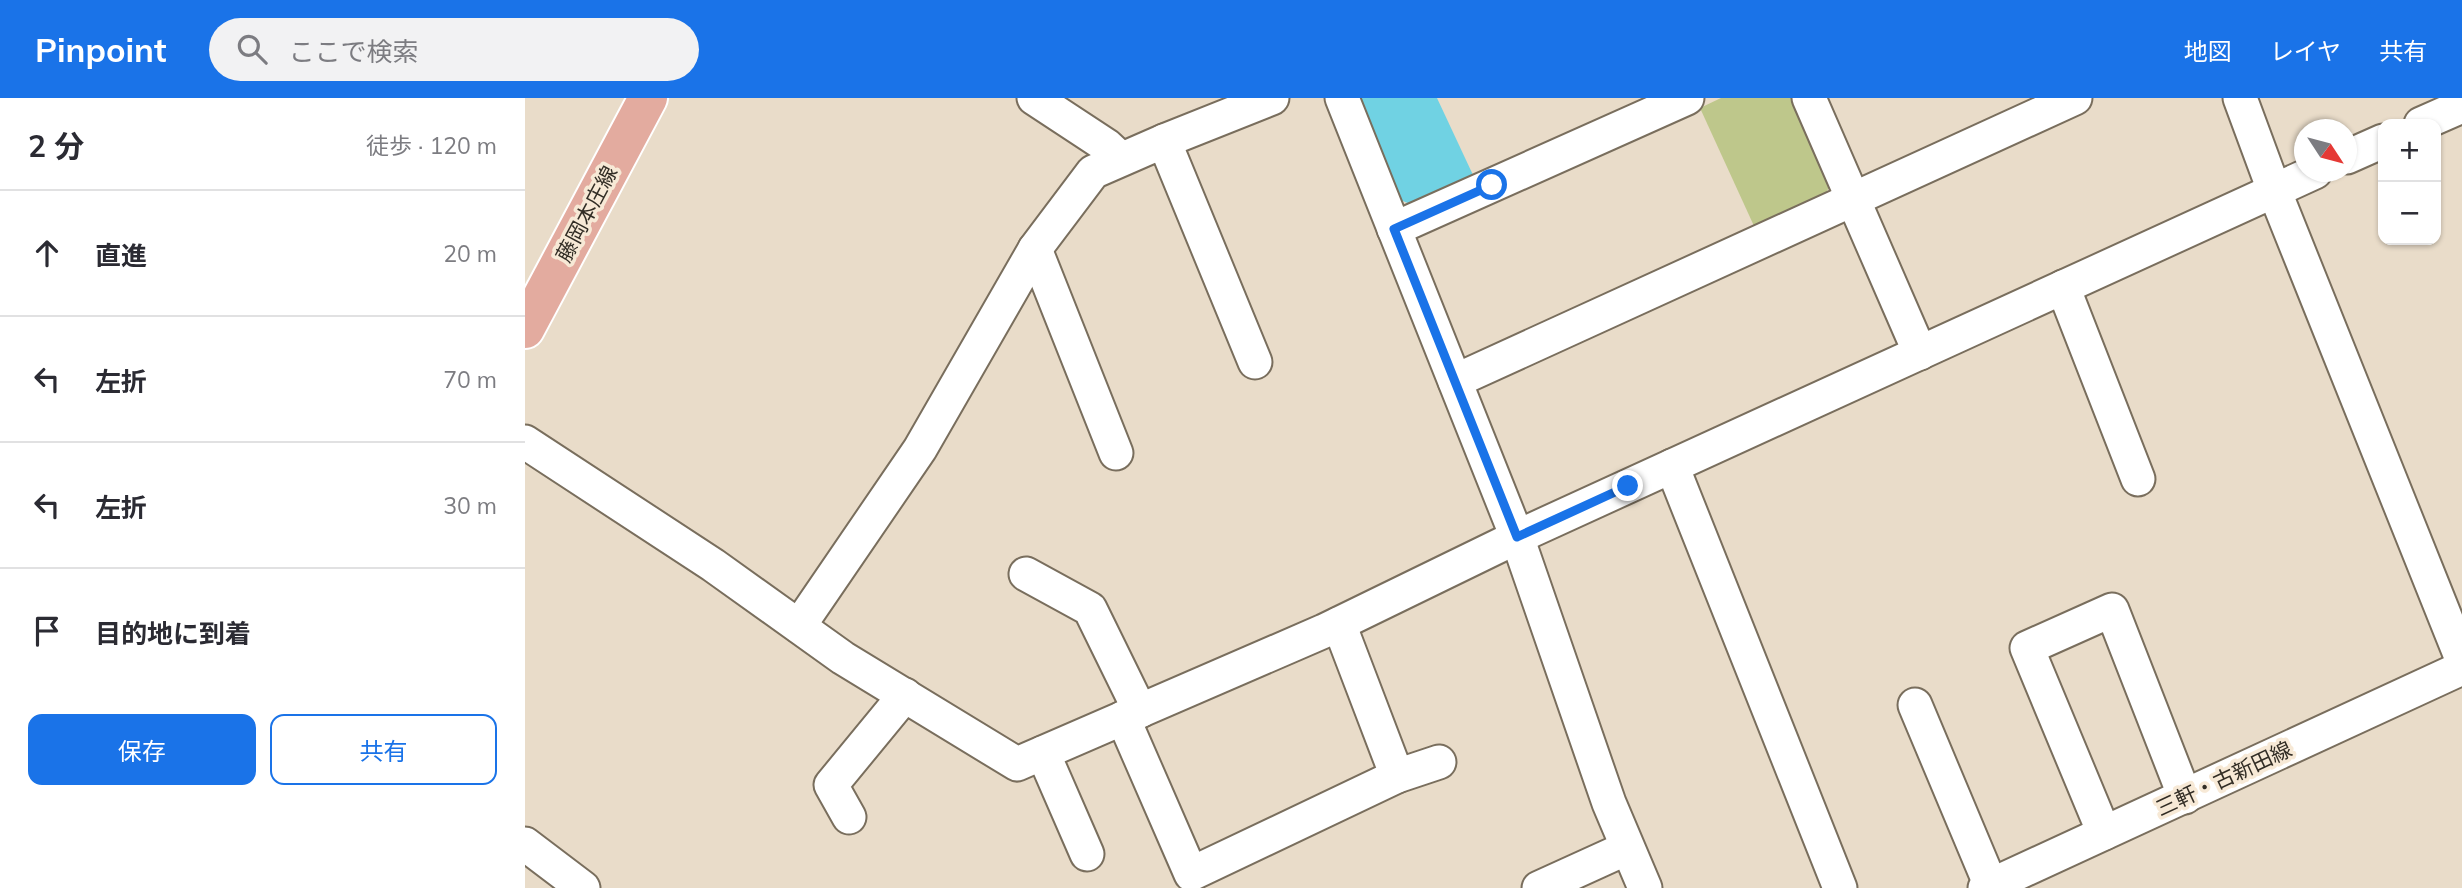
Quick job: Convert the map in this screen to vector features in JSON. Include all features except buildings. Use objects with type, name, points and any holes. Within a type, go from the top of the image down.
[{"type":"main road","name":"藤岡本庄線","points":[[525,330],[643,100]]},
{"type":"street","points":[[1034,98],[1072,108],[1121,159]]},
{"type":"street","points":[[799,626],[920,449],[1035,249],[1093,172],[1272,98]]},
{"type":"street","points":[[1342,98],[1517,537],[1609,803],[1645,888]]},
{"type":"street","points":[[1394,229],[1687,98]]},
{"type":"street","points":[[1809,98],[1920,352]]},
{"type":"street","points":[[1455,381],[2075,98]]},
{"type":"street","points":[[2239,98],[2462,659]]},
{"type":"street","points":[[2432,119],[2462,106]]},
{"type":"street","points":[[1164,141],[1255,362]]},
{"type":"street","points":[[2357,153],[2378,143]]},
{"type":"street","points":[[525,442],[713,565],[843,658],[1017,764],[1339,624],[1517,537],[2294,181]]},
{"type":"street","points":[[1035,249],[1116,453]]},
{"type":"street","points":[[2063,286],[2138,479]]},
{"type":"street","points":[[1672,466],[1840,888]]},
{"type":"street","points":[[1026,574],[1090,609],[1191,874],[1397,776],[1439,762]]},
{"type":"street","points":[[2103,833],[2027,648],[2112,610],[2185,797]]},
{"type":"street","points":[[1339,624],[1397,776]]},
{"type":"street","name":"三軒・古新田線","points":[[1988,887],[2462,668]]},
{"type":"street","points":[[849,817],[831,785],[905,695]]},
{"type":"street","points":[[1915,705],[1988,887]]},
{"type":"street","points":[[1043,753],[1087,854]]},
{"type":"street","points":[[525,844],[583,888]]},
{"type":"street","points":[[1539,888],[1627,848]]},
{"type":"green space","points":[[1721,98],[1792,98],[1831,184],[1824,196],[1754,226],[1700,108]]},
{"type":"water","points":[[1359,98],[1437,98],[1473,175],[1410,204],[1398,199]]},
{"type":"route","points":[[1492,185],[1394,229],[1517,537],[1628,486]]}]
